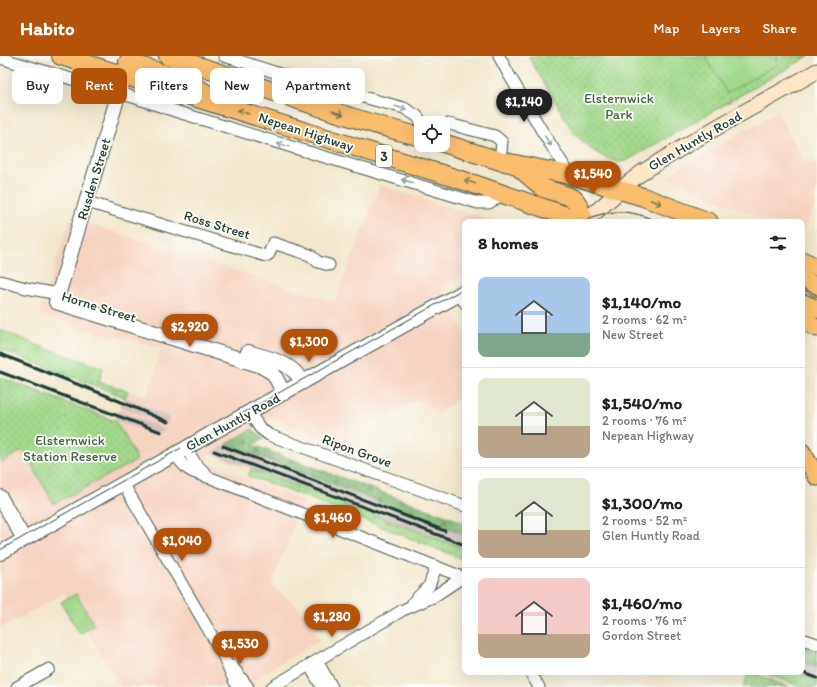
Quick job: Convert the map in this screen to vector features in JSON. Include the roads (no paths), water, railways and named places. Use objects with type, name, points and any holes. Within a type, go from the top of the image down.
[{"type":"highway","points":[[62,56],[127,65]]},
{"type":"highway","name":"Nepean Highway","points":[[168,56],[358,120],[414,131]]},
{"type":"highway","name":"Nepean Highway","points":[[127,65],[186,81],[222,105],[327,139],[435,180],[504,194],[575,219]]},
{"type":"highway","points":[[450,145],[507,162],[570,174],[660,203],[701,219]]},
{"type":"highway","points":[[507,162],[543,188],[568,196],[575,200],[579,206],[582,219]]},
{"type":"highway","points":[[805,281],[817,287]]},
{"type":"highway","points":[[805,304],[817,309]]},
{"type":"main road","name":"Glen Huntly Road","points":[[586,219],[647,169],[708,132],[817,71]]},
{"type":"main road","points":[[805,261],[817,267]]},
{"type":"main road","points":[[805,322],[817,328]]},
{"type":"main road","points":[[805,457],[817,477]]},
{"type":"street","points":[[224,56],[296,79],[404,108],[417,116]]},
{"type":"street","points":[[499,56],[542,131],[570,174]]},
{"type":"street","points":[[0,58],[71,79]]},
{"type":"street","points":[[127,96],[280,144],[435,180],[485,204],[492,202],[504,194]]},
{"type":"street","name":"Rusden Street","points":[[57,298],[116,104]]},
{"type":"street","points":[[450,124],[495,136],[502,142],[507,162]]},
{"type":"street","name":"Ross Street","points":[[87,202],[266,256],[269,254],[273,244],[277,244],[310,255],[317,261],[329,265]]},
{"type":"street","name":"Horne Street","points":[[0,281],[246,356],[288,366],[298,374],[303,382]]},
{"type":"street","name":"Glen Huntly Road","points":[[0,553],[284,392],[462,297]]},
{"type":"street","name":"Horne Street","points":[[246,356],[272,372],[284,392]]},
{"type":"street","name":"Ripon Grove","points":[[249,412],[260,428],[269,435],[462,505]]},
{"type":"street","points":[[183,449],[183,466],[188,470],[462,576]]},
{"type":"street","points":[[123,483],[222,653],[237,687]]},
{"type":"street","points":[[0,497],[24,539]]},
{"type":"street","points":[[403,610],[429,586],[436,567]]},
{"type":"street","points":[[272,687],[403,610],[433,597],[462,578]]},
{"type":"street","points":[[805,639],[817,644]]},
{"type":"street","points":[[222,653],[248,687]]},
{"type":"street","points":[[313,663],[322,687]]},
{"type":"street","points":[[313,663],[332,687]]},
{"type":"street","points":[[17,687],[49,669]]},
{"type":"street","points":[[532,675],[539,687]]},
{"type":"tram line","points":[[587,219],[611,212],[629,213],[650,219]]},
{"type":"tram line","points":[[805,289],[817,295]]},
{"type":"tram line","points":[[0,550],[462,290]]},
{"type":"railway","points":[[0,354],[105,395],[168,422]]},
{"type":"railway","points":[[0,372],[161,432]]},
{"type":"railway","points":[[223,446],[445,531]]},
{"type":"railway","points":[[214,451],[462,544]]},
{"type":"railway","points":[[805,674],[817,678]]},
{"type":"park label","name":"Elsternwick Park","points":[[619,106]]},
{"type":"park label","name":"Elsternwick Station Reserve","points":[[70,448]]}]
